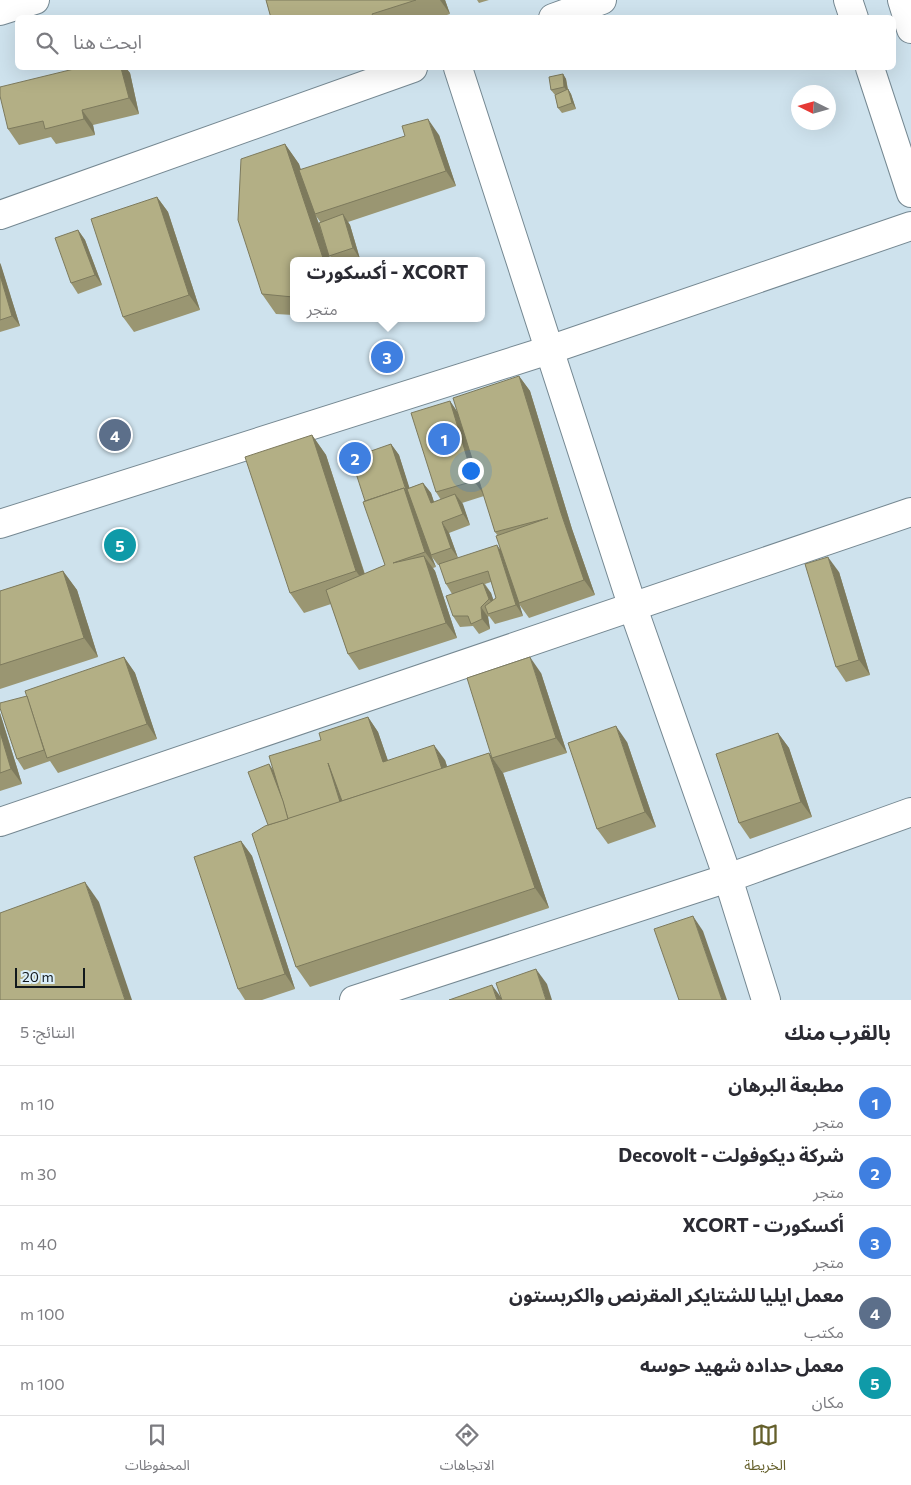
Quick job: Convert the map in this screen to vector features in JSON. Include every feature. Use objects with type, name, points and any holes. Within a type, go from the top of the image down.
[{"type":"street","points":[[0,11],[35,0]]},
{"type":"street","points":[[561,15],[602,0]]},
{"type":"street","points":[[848,0],[853,15]]},
{"type":"street","points":[[902,0],[911,29]]},
{"type":"street","points":[[0,215],[408,70]]},
{"type":"street","points":[[459,70],[633,608],[728,878],[766,1000]]},
{"type":"street","points":[[871,70],[911,193]]},
{"type":"street","points":[[0,524],[548,350],[911,226]]},
{"type":"street","points":[[0,822],[911,512]]},
{"type":"street","points":[[354,1000],[728,878],[911,812]]},
{"type":"building","points":[[266,0],[416,0],[372,15],[270,15]]},
{"type":"building","points":[[70,70],[122,70],[129,98],[82,110],[84,119],[45,129],[43,121],[8,129],[0,96],[0,87]]},
{"type":"building","points":[[563,74],[564,87],[551,90],[549,77]]},
{"type":"building","points":[[568,89],[572,103],[558,108],[555,95]]},
{"type":"building","points":[[428,119],[446,171],[315,214],[299,170],[405,136],[402,126]]},
{"type":"building","points":[[285,144],[323,257],[290,257],[290,297],[262,294],[238,220],[241,159]]},
{"type":"building","points":[[157,197],[189,295],[123,317],[91,219]]},
{"type":"building","points":[[343,214],[353,248],[329,256],[319,223]]},
{"type":"building","points":[[78,230],[95,275],[71,283],[55,238]]},
{"type":"building","points":[[0,275],[12,316],[0,320]]},
{"type":"building","points":[[519,376],[561,513],[584,580],[519,603],[496,536],[548,518],[495,532],[453,398]]},
{"type":"building","points":[[450,401],[474,481],[436,492],[411,413]]},
{"type":"building","points":[[312,435],[356,571],[290,593],[245,457]]},
{"type":"building","points":[[391,444],[407,493],[404,488],[365,501],[351,458]]},
{"type":"building","points":[[423,483],[431,503],[455,494],[463,514],[442,522],[451,548],[431,555],[407,489]]},
{"type":"building","points":[[404,488],[425,552],[393,563],[424,556],[446,623],[348,654],[326,590],[385,565],[363,502]]},
{"type":"building","points":[[497,545],[516,605],[488,614],[485,606],[496,598],[488,571],[446,584],[439,564]]},
{"type":"building","points":[[828,557],[859,660],[836,667],[805,564]]},
{"type":"building","points":[[63,571],[84,638],[0,665],[0,591]]},
{"type":"building","points":[[483,583],[489,599],[481,607],[482,619],[471,624],[468,616],[453,616],[446,596]]},
{"type":"building","points":[[124,657],[147,724],[47,758],[25,691]]},
{"type":"building","points":[[530,657],[556,738],[492,758],[467,678]]},
{"type":"building","points":[[27,696],[44,750],[17,759],[0,703]]},
{"type":"building","points":[[368,717],[383,762],[434,745],[442,769],[342,801],[328,763],[340,802],[288,819],[269,756],[321,740],[319,733]]},
{"type":"building","points":[[616,726],[645,812],[597,829],[568,743]]},
{"type":"building","points":[[0,732],[11,769],[0,773]]},
{"type":"building","points":[[778,733],[801,802],[739,823],[716,754]]},
{"type":"building","points":[[489,753],[535,888],[296,967],[252,834],[265,826]]},
{"type":"building","points":[[269,764],[288,819],[268,825],[248,772]]},
{"type":"building","points":[[241,841],[285,974],[238,989],[194,857]]},
{"type":"building","points":[[85,882],[125,1000],[0,1000],[0,913]]},
{"type":"building","points":[[693,916],[722,1000],[679,1000],[654,929]]},
{"type":"building","points":[[536,969],[546,1000],[502,1000],[496,983]]},
{"type":"building","points":[[492,985],[497,1000],[449,1000]]},
{"type":"place","name":"أكسكورت - XCORT","points":[[387,357]]},
{"type":"place","name":"معمل ايليا للشتايكر المقرنص والكربستون","points":[[115,435]]},
{"type":"place","name":"مطبعة البرهان","points":[[444,439]]},
{"type":"place","name":"شركة ديكوفولت - Decovolt","points":[[355,458]]},
{"type":"place","name":"معمل حداده شهيد حوسه","points":[[120,545]]}]
